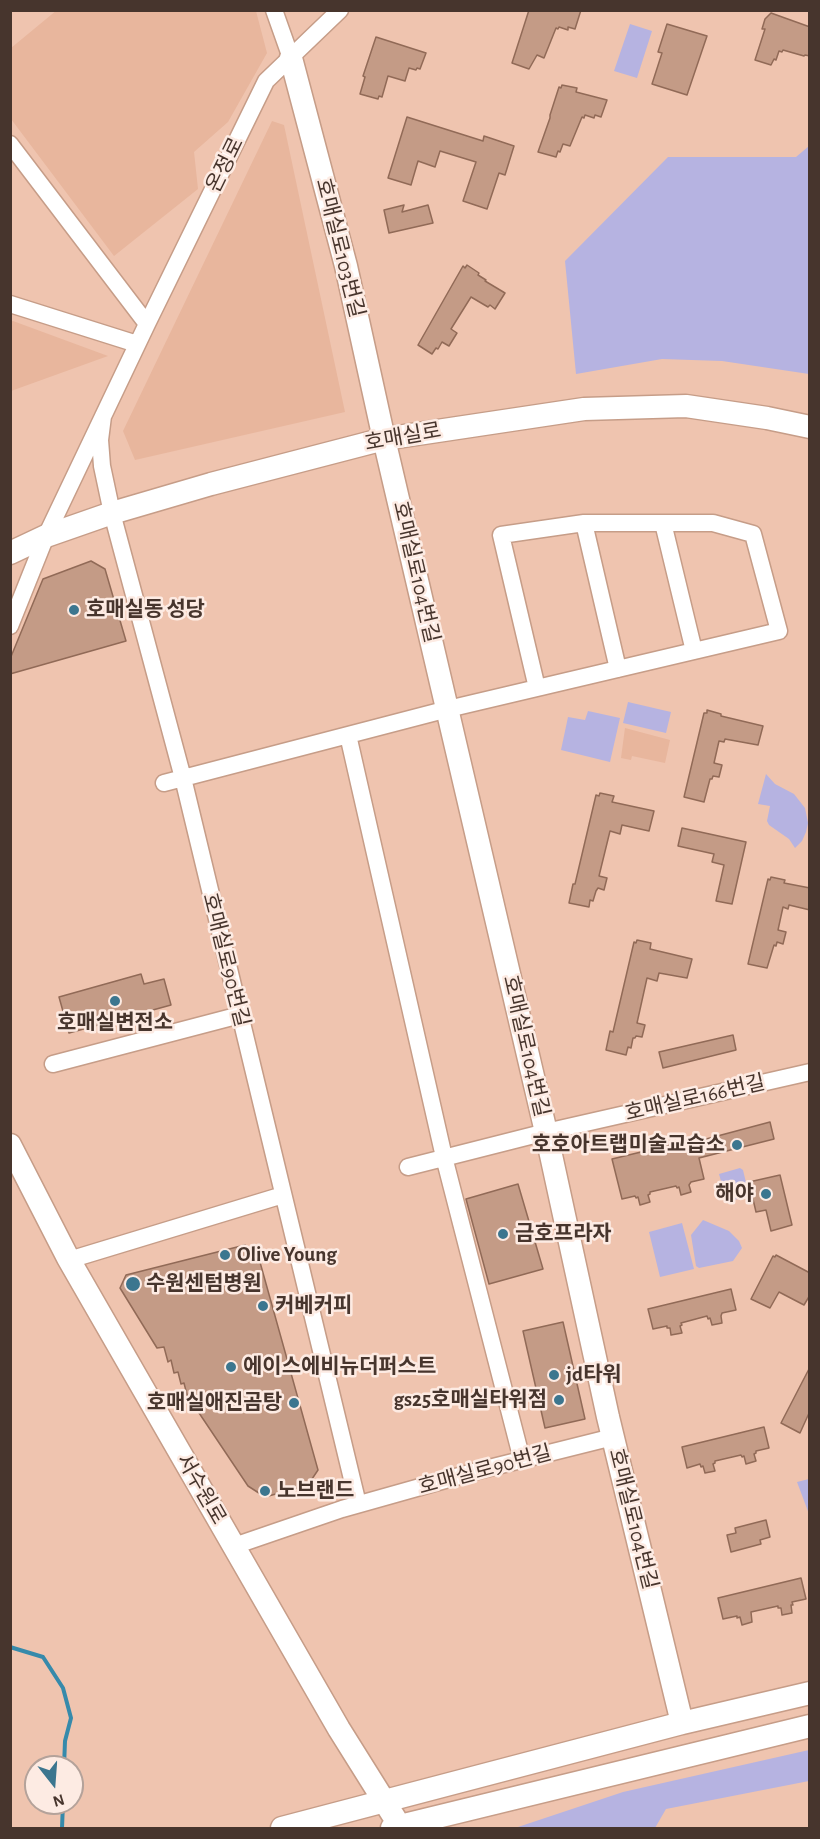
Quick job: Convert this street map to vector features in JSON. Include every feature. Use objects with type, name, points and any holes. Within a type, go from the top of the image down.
[{"type":"street","points":[[274,10],[291,58]]},
{"type":"street","name":"온정로","points":[[10,626],[46,536],[266,81],[340,10]]},
{"type":"street","name":"호매실로103번길","points":[[291,58],[346,266],[384,439]]},
{"type":"street","points":[[10,144],[147,324]]},
{"type":"street","points":[[10,304],[137,344]]},
{"type":"street","name":"호매실로","points":[[10,553],[46,536],[112,513],[211,483],[384,439],[584,409],[686,406],[810,427]]},
{"type":"street","name":"호매실로90번길","points":[[103,416],[100,440],[102,466],[112,513],[183,778],[358,1504]]},
{"type":"street","name":"호매실로104번길","points":[[384,439],[682,1723]]},
{"type":"street","points":[[164,783],[448,709],[779,631],[753,534],[713,523],[584,523],[501,535],[537,688]]},
{"type":"street","points":[[584,523],[618,669]]},
{"type":"street","points":[[663,523],[694,651]]},
{"type":"street","points":[[348,735],[444,1158],[522,1460]]},
{"type":"street","points":[[53,1064],[240,1016]]},
{"type":"street","name":"호매실로166번길","points":[[408,1167],[546,1132],[810,1072]]},
{"type":"street","name":"서수원로","points":[[10,1145],[69,1260],[398,1828]]},
{"type":"street","points":[[69,1260],[283,1195]]},
{"type":"street","name":"호매실로90번길","points":[[234,1546],[358,1504],[614,1437]]},
{"type":"street","points":[[282,1828],[682,1723],[810,1693]]},
{"type":"street","points":[[398,1828],[810,1726]]},
{"type":"shaded area","points":[[57,10],[256,11],[267,53],[228,122],[194,152],[198,189],[114,256],[11,119],[11,48]]},
{"type":"shaded area","points":[[630,24],[652,31],[637,78],[614,71]]},
{"type":"shaded area","points":[[272,121],[284,125],[345,412],[135,460],[123,431]]},
{"type":"shaded area","points":[[809,146],[809,374],[722,361],[662,359],[576,374],[565,261],[668,157],[796,157]]},
{"type":"shaded area","points":[[13,321],[108,356],[11,391],[10,322]]},
{"type":"shaded area","points":[[628,702],[671,712],[666,733],[623,723]]},
{"type":"shaded area","points":[[588,711],[620,718],[610,762],[561,750],[568,717],[585,720]]},
{"type":"shaded area","points":[[625,728],[670,740],[665,763],[632,756],[631,760],[621,758]]},
{"type":"shaded area","points":[[766,774],[775,784],[794,794],[805,808],[808,823],[806,832],[802,841],[795,848],[789,839],[769,825],[767,821],[770,806],[758,804]]},
{"type":"shaded area","points":[[740,1168],[743,1170],[749,1195],[747,1198],[731,1200],[724,1192],[719,1174]]},
{"type":"shaded area","points":[[703,1220],[729,1231],[739,1241],[742,1248],[733,1261],[699,1268],[696,1266],[691,1235]]},
{"type":"shaded area","points":[[682,1223],[694,1269],[660,1277],[649,1232]]},
{"type":"shaded area","points":[[810,1479],[809,1514],[797,1482]]},
{"type":"shaded area","points":[[809,1750],[809,1781],[666,1809],[655,1828],[515,1828],[623,1792]]},
{"type":"building","points":[[529,10],[581,10],[575,29],[556,28],[544,58],[537,55],[529,69],[512,63]]},
{"type":"building","points":[[771,13],[810,27],[810,56],[783,50],[779,51],[776,60],[774,59],[771,65],[755,60],[765,29],[762,29],[765,19]]},
{"type":"building","points":[[667,24],[707,36],[687,95],[652,84],[662,53],[658,52]]},
{"type":"building","points":[[376,37],[426,53],[420,69],[409,68],[405,81],[388,76],[382,97],[379,96],[378,99],[360,94],[365,77],[363,76]]},
{"type":"building","points":[[562,85],[577,88],[576,92],[607,100],[601,117],[595,115],[594,118],[585,115],[584,118],[582,117],[570,146],[563,144],[556,157],[538,152],[559,87],[561,88]]},
{"type":"building","points":[[407,117],[483,141],[484,136],[514,146],[505,175],[499,173],[487,209],[463,201],[476,162],[440,151],[435,167],[418,161],[411,185],[388,178]]},
{"type":"building","points":[[404,205],[402,212],[428,205],[433,223],[389,233],[384,210]]},
{"type":"building","points":[[467,265],[479,273],[478,275],[485,281],[505,293],[495,309],[471,297],[451,329],[457,333],[449,346],[442,342],[432,354],[418,345],[463,266],[465,268]]},
{"type":"building","name":"호매실동 성당","points":[[91,561],[105,569],[126,641],[10,674],[10,659],[43,579]]},
{"type":"building","points":[[707,710],[721,714],[721,716],[763,726],[758,745],[725,739],[724,742],[719,741],[714,763],[722,765],[719,777],[713,776],[710,779],[704,802],[684,797],[704,713],[707,713]]},
{"type":"building","points":[[600,793],[614,796],[612,802],[654,811],[649,831],[622,825],[620,834],[610,831],[599,876],[607,878],[604,890],[598,888],[593,901],[590,900],[589,907],[569,903],[596,795],[599,796]]},
{"type":"building","points":[[682,828],[746,842],[732,904],[716,901],[724,865],[712,862],[714,854],[678,846]]},
{"type":"building","points":[[771,877],[785,880],[784,883],[810,888],[810,910],[789,905],[788,909],[783,907],[778,930],[786,932],[783,944],[777,942],[776,946],[774,945],[767,968],[748,964],[768,879],[770,880]]},
{"type":"building","points":[[637,940],[651,943],[650,949],[692,959],[687,978],[659,973],[657,981],[647,978],[637,1023],[645,1025],[642,1037],[633,1038],[631,1048],[628,1047],[626,1055],[606,1050],[610,1031],[613,1032],[634,942],[636,943]]},
{"type":"building","name":"호매실변전소","points":[[141,974],[144,984],[164,979],[171,1005],[69,1033],[59,997]]},
{"type":"building","points":[[733,1035],[736,1050],[663,1068],[659,1052]]},
{"type":"building","points":[[770,1122],[774,1139],[699,1158],[704,1179],[691,1182],[689,1185],[691,1192],[681,1195],[679,1187],[676,1186],[650,1192],[648,1195],[650,1202],[640,1205],[638,1197],[635,1196],[622,1199],[612,1159],[695,1139],[695,1142]]},
{"type":"building","points":[[780,1175],[792,1225],[771,1231],[766,1210],[756,1212],[749,1182]]},
{"type":"building","name":"금호프라자","points":[[518,1184],[543,1269],[489,1284],[466,1199]]},
{"type":"building","points":[[245,1245],[258,1255],[318,1470],[308,1485],[265,1497],[248,1486],[187,1395],[178,1372],[174,1373],[171,1360],[168,1362],[164,1347],[157,1348],[120,1288],[126,1275]]},
{"type":"building","points":[[776,1255],[810,1273],[810,1295],[804,1305],[779,1292],[770,1308],[751,1299],[773,1256]]},
{"type":"building","points":[[731,1289],[736,1310],[722,1313],[722,1323],[712,1325],[707,1316],[681,1323],[682,1333],[671,1335],[670,1328],[667,1326],[653,1329],[648,1309]]},
{"type":"building","name":"jd타워","points":[[563,1322],[585,1419],[545,1428],[523,1331]]},
{"type":"building","points":[[810,1367],[810,1411],[800,1433],[781,1423]]},
{"type":"building","points":[[764,1427],[769,1448],[756,1451],[754,1454],[756,1461],[746,1464],[744,1456],[741,1455],[715,1461],[713,1464],[715,1471],[705,1473],[700,1464],[687,1468],[682,1447]]},
{"type":"building","points":[[766,1520],[770,1537],[760,1540],[761,1544],[731,1552],[727,1535],[736,1533],[735,1528]]},
{"type":"building","points":[[801,1578],[806,1599],[792,1602],[792,1613],[782,1615],[781,1608],[778,1606],[751,1612],[752,1622],[742,1625],[740,1617],[737,1618],[737,1616],[723,1619],[718,1598]]},
{"type":"waterway","points":[[10,1647],[43,1657],[63,1688],[71,1718],[65,1741],[64,1755]]},
{"type":"waterway","points":[[62,1828],[63,1815]]},
{"type":"place","name":"호매실동 성당","points":[[74,610]]},
{"type":"place","name":"호매실변전소","points":[[115,1001]]},
{"type":"place","name":"호호아트랩미술교습소","points":[[737,1145]]},
{"type":"place","name":"해야","points":[[766,1194]]},
{"type":"place","name":"금호프라자","points":[[503,1234]]},
{"type":"place","name":"Olive Young","points":[[225,1255]]},
{"type":"place","name":"수원센텀병원","points":[[133,1284]]},
{"type":"place","name":"커베커피","points":[[263,1306]]},
{"type":"place","name":"에이스에비뉴더퍼스트","points":[[231,1367]]},
{"type":"place","name":"jd타워","points":[[554,1375]]},
{"type":"place","name":"gs25호매실타워점","points":[[559,1400]]},
{"type":"place","name":"호매실애진곰탕","points":[[294,1403]]},
{"type":"place","name":"노브랜드","points":[[265,1491]]}]
